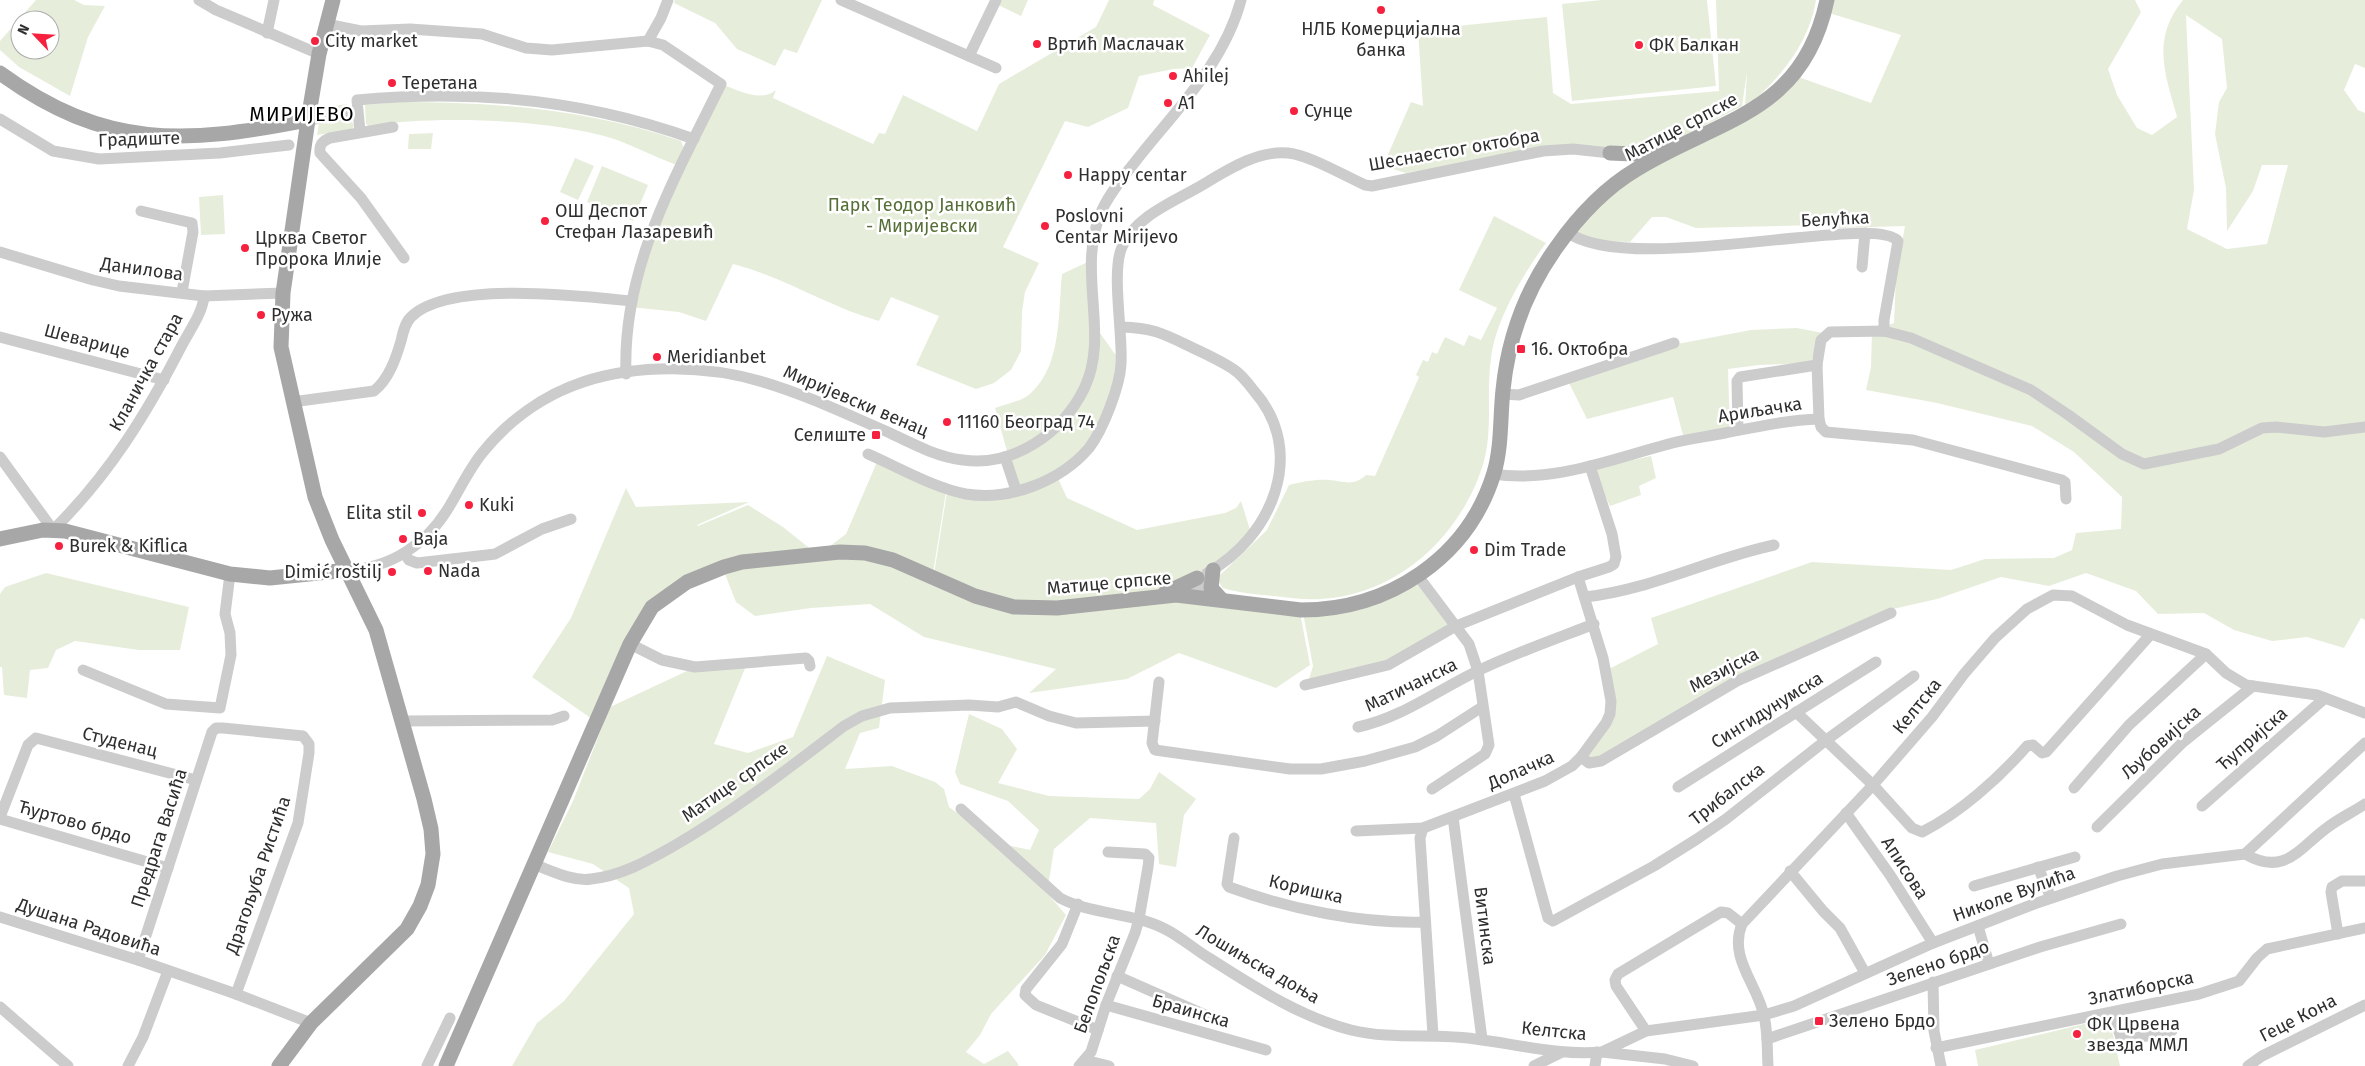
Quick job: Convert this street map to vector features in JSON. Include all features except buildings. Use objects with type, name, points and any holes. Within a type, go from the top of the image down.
[{"type":"main road","points":[[279,1066],[312,1024],[400,936],[417,912],[428,885],[433,854],[431,829],[375,625],[318,508],[292,402],[280,333],[283,293],[308,120],[319,54],[333,0]]},
{"type":"main road","name":"Матице српске","points":[[446,1066],[630,644],[652,607],[687,582],[724,566],[742,562],[840,552],[877,556],[919,570],[975,596],[1014,607],[1057,608],[1158,596],[1196,596],[1301,610],[1331,609],[1379,597],[1430,568],[1458,540],[1476,512],[1493,474],[1498,446],[1502,394],[1509,353],[1523,308],[1543,268],[1567,232],[1597,201],[1636,170],[1671,149],[1744,116],[1773,95],[1793,75],[1808,53],[1824,17],[1827,0]]},
{"type":"main road","points":[[0,73],[32,95],[84,121],[149,136],[169,138],[217,134],[308,120]]},
{"type":"main road","points":[[1616,154],[1671,149]]},
{"type":"main road","points":[[1616,154],[1631,158],[1636,170]]},
{"type":"main road","points":[[1616,154],[1619,166],[1617,184]]},
{"type":"main road","points":[[0,539],[53,530],[230,574],[270,578],[348,570]]},
{"type":"main road","points":[[1213,570],[1211,588],[1221,599]]},
{"type":"main road","points":[[1158,596],[1197,578]]},
{"type":"street","points":[[199,0],[216,10],[267,33],[319,54]]},
{"type":"street","points":[[267,33],[274,0]]},
{"type":"street","points":[[648,41],[661,18],[668,0]]},
{"type":"street","points":[[841,0],[996,68]]},
{"type":"street","points":[[969,56],[996,0]]},
{"type":"street","name":"Миријевски венац","points":[[348,570],[375,566],[404,554],[434,528],[478,458],[515,420],[542,401],[567,388],[587,381],[626,374],[676,369],[720,373],[749,378],[811,398],[946,457],[970,461],[1006,457],[1027,448],[1050,432],[1070,412],[1084,389],[1091,371],[1094,351],[1091,248],[1100,213],[1125,174],[1217,58],[1230,34],[1241,0]]},
{"type":"street","points":[[326,24],[360,31],[410,29],[482,34],[526,48],[552,50],[648,41],[663,45],[721,84],[665,196],[650,232],[631,301],[626,348],[626,374]]},
{"type":"street","points":[[360,132],[356,113],[356,100],[405,96],[501,98],[552,103],[594,110],[656,125],[694,138]]},
{"type":"street","points":[[308,120],[356,113]]},
{"type":"street","name":"Градиште","points":[[0,119],[53,151],[99,159],[220,153],[289,145]]},
{"type":"street","points":[[393,127],[330,138],[321,143],[320,153],[361,198],[404,258]]},
{"type":"street","name":"Шеснаестог октобра","points":[[1016,490],[1054,477],[1090,447],[1116,392],[1121,367],[1118,264],[1121,248],[1129,234],[1145,218],[1251,160],[1276,153],[1295,154],[1365,185],[1372,186],[1543,151],[1573,149],[1616,154]]},
{"type":"street","points":[[141,211],[192,223],[193,232],[182,292]]},
{"type":"street","name":"Белућка","points":[[1567,232],[1596,244],[1638,249],[1740,245],[1865,233],[1894,237],[1898,241],[1884,320],[1884,331]]},
{"type":"street","points":[[1862,267],[1865,233]]},
{"type":"street","name":"Данилова","points":[[0,252],[107,284],[204,296],[283,293]]},
{"type":"street","points":[[292,402],[374,390],[388,373],[410,318],[428,305],[465,296],[546,295],[631,301]]},
{"type":"street","name":"Кланичка стара","points":[[53,530],[126,444],[164,380],[204,296]]},
{"type":"street","points":[[1121,327],[1156,330],[1234,369],[1261,398],[1272,418],[1280,458],[1278,478],[1270,509],[1251,538],[1213,570],[1194,580],[1193,590],[1196,596]]},
{"type":"street","points":[[1819,419],[1817,365],[1821,340],[1830,332],[1884,331],[1911,338],[2031,390],[2122,454],[2144,464],[2219,449],[2262,428],[2276,427],[2324,432],[2365,427]]},
{"type":"street","name":"Шеварице","points":[[0,337],[164,380]]},
{"type":"street","points":[[1502,394],[1519,395],[1674,343]]},
{"type":"street","points":[[1738,430],[1736,381],[1740,377],[1817,365]]},
{"type":"street","name":"Ариљачка","points":[[1493,474],[1537,476],[1590,466],[1667,444],[1738,430],[1819,419],[1821,427],[1826,432],[1913,440],[2062,480],[2066,482],[2066,499]]},
{"type":"street","points":[[868,454],[947,489],[966,494],[987,495],[1016,490],[1006,457]]},
{"type":"street","points":[[0,457],[53,530]]},
{"type":"street","points":[[1305,685],[1388,664],[1456,626],[1578,577],[1609,568],[1614,564],[1616,557],[1612,534],[1590,466]]},
{"type":"street","points":[[404,554],[409,560],[417,563],[495,554],[542,529],[571,519]]},
{"type":"street","points":[[1585,597],[1627,591],[1774,545]]},
{"type":"street","points":[[1196,596],[1213,570]]},
{"type":"street","points":[[83,670],[166,704],[220,708],[231,655],[230,633],[225,614],[230,574]]},
{"type":"street","name":"Матичанска","points":[[1418,576],[1469,644],[1478,671],[1489,745],[1485,754],[1432,789]]},
{"type":"street","name":"Долачка","points":[[1356,831],[1422,828],[1557,776],[1581,757],[1602,730],[1611,707],[1608,678],[1594,624],[1578,577]]},
{"type":"street","name":"Келтска","points":[[1742,924],[1873,785],[1928,722],[1989,645],[2008,626],[2036,603],[2053,595],[2067,594],[2150,634],[2206,654]]},
{"type":"street","name":"Мезијска","points":[[1581,757],[1589,763],[1602,761],[1737,681],[1891,613]]},
{"type":"street","name":"Матичанска","points":[[1358,728],[1384,720],[1420,704],[1478,671],[1594,624]]},
{"type":"street","points":[[1796,712],[1873,785],[1914,830],[1919,832],[1978,793],[2011,765],[2027,746],[2033,745],[2042,753],[2046,752],[2150,634]]},
{"type":"street","points":[[630,644],[662,660],[695,667],[806,658],[810,661],[810,666]]},
{"type":"street","points":[[2074,788],[2130,724],[2206,654],[2234,678],[2252,686],[2306,692],[2365,713]]},
{"type":"street","name":"Сингидунумска","points":[[1678,787],[1876,662]]},
{"type":"street","name":"Трибалска","points":[[1514,794],[1548,918],[1550,921],[1556,920],[1654,866],[1698,839],[1825,741],[1914,676]]},
{"type":"street","points":[[1159,682],[1152,743],[1158,751],[1290,768],[1313,769],[1359,762],[1416,747],[1482,707]]},
{"type":"street","name":"Љубовијска","points":[[2097,827],[2182,743],[2252,686]]},
{"type":"street","name":"Ћупријска","points":[[2202,806],[2325,698]]},
{"type":"street","name":"Матице српске","points":[[533,864],[582,880],[618,874],[649,860],[721,817],[844,726],[873,712],[899,707],[969,705],[998,707],[1016,702],[1048,716],[1076,723],[1155,721]]},
{"type":"street","points":[[402,721],[552,720],[564,716]]},
{"type":"street","name":"Предрага Васића","points":[[138,960],[209,740],[216,728]]},
{"type":"street","name":"Драгољуба Ристића","points":[[216,728],[303,736],[309,744],[307,780],[298,823],[236,994]]},
{"type":"street","name":"Студенац","points":[[0,818],[28,745],[36,738],[196,780]]},
{"type":"street","points":[[2365,743],[2245,854],[2269,862],[2288,860],[2328,827],[2365,804]]},
{"type":"street","name":"Лошињска доња","points":[[961,809],[1054,894],[1078,904],[1139,919],[1164,929],[1250,983],[1328,1023],[1381,1036],[1433,1035],[1482,1039]]},
{"type":"street","name":"Аписова","points":[[1846,813],[1890,875],[1933,943]]},
{"type":"street","name":"Витинска","points":[[1453,817],[1482,1039]]},
{"type":"street","name":"Ћуртово брдо","points":[[0,818],[168,868]]},
{"type":"street","points":[[1422,828],[1420,838],[1433,1035]]},
{"type":"street","name":"Коришка","points":[[1234,838],[1227,884],[1229,887],[1294,906],[1346,916],[1393,922],[1425,922]]},
{"type":"street","points":[[1108,852],[1148,856],[1139,919]]},
{"type":"street","name":"Николе Вулића","points":[[1646,1032],[1764,1015],[1807,1000],[1933,943],[2051,898],[2162,864],[2245,854]]},
{"type":"street","points":[[1974,886],[2075,857]]},
{"type":"street","points":[[2038,867],[2051,898]]},
{"type":"street","points":[[1790,871],[1823,911],[1840,928],[1865,973]]},
{"type":"street","points":[[2338,934],[2331,892],[2332,887],[2342,881],[2365,881]]},
{"type":"street","points":[[1078,904],[1062,944],[1037,974],[1025,993],[1036,1005],[1098,1030]]},
{"type":"street","points":[[1646,1032],[1616,986],[1615,980],[1618,974],[1721,912],[1728,913],[1742,924],[1738,937],[1740,959],[1764,1015],[1768,1066]]},
{"type":"street","name":"Душана Радовића","points":[[0,917],[138,960],[236,994],[312,1024]]},
{"type":"street","name":"Белопољска","points":[[1082,1063],[1091,1052],[1106,1005],[1139,919]]},
{"type":"street","name":"Зелено брдо","points":[[1767,1039],[1933,982],[2122,924]]},
{"type":"street","points":[[1978,926],[1989,964]]},
{"type":"street","name":"Златиборска","points":[[1936,1048],[2113,1013],[2235,983],[2242,978],[2257,958],[2268,950],[2365,928]]},
{"type":"street","name":"Душана Радовића","points":[[128,1066],[143,1037],[168,971]]},
{"type":"street","points":[[1117,976],[1210,1017]]},
{"type":"street","points":[[1933,982],[1934,1031],[1941,1066]]},
{"type":"street","name":"Геце Кона","points":[[2248,1066],[2262,1056],[2365,1004]]},
{"type":"street","name":"Браинска","points":[[1106,1005],[1266,1050]]},
{"type":"street","points":[[0,1007],[68,1066]]},
{"type":"street","points":[[2113,1013],[2121,1038],[2125,1040],[2172,1031]]},
{"type":"street","points":[[427,1066],[450,1018]]},
{"type":"street","name":"Келтска","points":[[1482,1039],[1562,1052],[1599,1052],[1646,1032]]},
{"type":"street","points":[[1534,1066],[1562,1052]]},
{"type":"street","points":[[1595,1066],[1599,1052],[1665,1058],[1693,1066]]},
{"type":"street","points":[[1082,1063],[1109,1066]]},
{"type":"green space","points":[[36,0],[74,0],[84,5],[105,6],[88,37],[70,96],[19,67],[11,60],[60,60],[60,10],[27,10]]},
{"type":"green space","points":[[675,0],[822,0],[797,53],[784,49],[775,66],[737,49],[715,23],[674,3]]},
{"type":"green space","points":[[996,0],[1028,0],[1021,16],[994,3]]},
{"type":"green space","name":"Парк Теодор Јанковић - Миријевски","points":[[1109,0],[1154,0],[1153,5],[1210,35],[1192,68],[1173,69],[1139,76],[1128,108],[1088,127],[1065,121],[1003,247],[1039,263],[1025,292],[1022,312],[1021,351],[1011,370],[994,383],[976,389],[916,365],[939,316],[891,297],[879,321],[842,308],[770,276],[733,264],[706,321],[679,312],[630,307],[638,272],[721,84],[756,95],[770,94],[776,90],[773,98],[873,144],[879,133],[885,134],[903,95],[977,131],[999,84],[1096,27]]},
{"type":"green space","name":"ФК Балкан","points":[[1602,0],[1707,0],[1716,86],[1572,101],[1562,4]]},
{"type":"green space","points":[[1716,0],[1816,0],[1807,32],[1791,60],[1769,86],[1745,108],[1747,72],[1742,106],[1669,144],[1609,153],[1556,148],[1406,173],[1383,166],[1411,102],[1423,106],[1418,30],[1547,17],[1553,93],[1571,104],[1719,91]]},
{"type":"green space","points":[[1831,0],[2135,0],[2141,12],[2108,69],[2117,95],[2137,128],[2152,135],[2177,117],[2165,71],[2164,43],[2173,14],[2183,0],[2365,0],[2365,68],[2355,64],[2344,90],[2358,110],[2365,113],[2365,620],[2361,618],[2344,648],[2307,637],[2272,641],[2234,630],[2204,613],[2158,614],[2136,591],[2086,573],[2049,586],[2001,577],[1937,599],[1893,609],[1758,671],[1594,763],[1581,757],[1608,719],[1607,670],[1658,644],[1651,618],[1812,562],[1951,570],[1985,559],[2054,558],[2072,550],[2076,533],[2121,529],[2122,497],[2074,452],[2032,426],[1937,403],[1866,390],[1871,367],[1872,331],[1894,323],[1896,276],[1905,226],[1839,228],[1825,225],[1696,228],[1666,217],[1652,217],[1630,242],[1594,241],[1570,234],[1599,204],[1637,175],[1793,75],[1871,103],[1901,35],[1829,13]],"holes":[[[2186,15],[2222,39],[2227,88],[2219,102],[2215,134],[2226,188],[2227,231],[2253,191],[2262,165],[2288,165],[2267,244],[2227,249],[2187,229],[2194,190]]]},
{"type":"green space","points":[[10,30],[10,59],[0,50],[0,41]]},
{"type":"green space","points":[[400,102],[507,106],[577,115],[612,121],[646,130],[681,141],[684,148],[677,164],[674,164],[611,138],[555,127],[523,123],[457,120],[369,126],[366,124],[365,105]]},
{"type":"green space","points":[[347,104],[349,108],[320,114],[320,108]]},
{"type":"green space","points":[[351,119],[354,126],[351,130],[317,135],[319,123]]},
{"type":"green space","points":[[433,133],[431,149],[408,149],[409,134]]},
{"type":"green space","points":[[575,158],[594,166],[578,200],[560,192]]},
{"type":"green space","points":[[602,166],[648,185],[633,221],[587,202]]},
{"type":"green space","points":[[223,195],[225,234],[201,235],[199,197]]},
{"type":"green space","points":[[1494,216],[1546,243],[1511,298],[1498,329],[1491,359],[1487,448],[1474,488],[1461,513],[1444,536],[1424,556],[1401,573],[1376,586],[1350,595],[1304,599],[1249,594],[1223,588],[1218,581],[1220,575],[1267,530],[1289,485],[1319,480],[1353,482],[1362,479],[1366,475],[1375,476],[1419,377],[1416,375],[1423,360],[1428,362],[1432,352],[1437,354],[1445,337],[1464,346],[1469,335],[1481,340],[1497,308],[1459,290]]},
{"type":"green space","points":[[1092,260],[1095,326],[1122,364],[1091,444],[1056,474],[1067,498],[1137,530],[1225,513],[1236,508],[1241,501],[1252,536],[1214,567],[1159,593],[1016,604],[934,574],[948,486],[982,491],[1000,491],[1017,487],[995,408],[1024,398],[1041,381],[1048,368],[1057,337],[1062,274]]},
{"type":"green space","points":[[1797,328],[1828,334],[1819,343],[1810,363],[1759,365],[1728,369],[1730,430],[1684,439],[1673,397],[1587,419],[1569,383],[1672,345],[1751,330]]},
{"type":"green space","points":[[1651,456],[1656,478],[1639,486],[1641,495],[1610,506],[1592,469]]},
{"type":"green space","points":[[877,462],[946,492],[932,579],[988,604],[1175,598],[1300,613],[1310,665],[1276,688],[1179,653],[1127,679],[1029,693],[1056,669],[924,637],[870,604],[811,608],[755,616],[736,602],[723,569],[666,589],[592,719],[532,677],[571,618],[626,488],[636,507],[749,502],[697,525],[748,505],[783,527],[818,555],[846,534]]},
{"type":"green space","points":[[46,573],[189,607],[180,650],[139,650],[75,641],[56,650],[48,668],[30,670],[27,698],[4,695],[2,667],[0,667],[0,594],[5,587]]},
{"type":"green space","points":[[1419,580],[1458,629],[1390,668],[1306,689],[1313,666],[1303,613]]},
{"type":"green space","points":[[827,656],[885,680],[879,728],[860,733],[845,769],[892,766],[935,782],[944,789],[949,807],[998,843],[1030,850],[1039,830],[1008,801],[960,784],[955,772],[969,714],[1002,729],[1017,749],[998,783],[1049,796],[1139,799],[1150,789],[1159,772],[1196,799],[1184,815],[1176,867],[1159,864],[1156,823],[1090,818],[1054,849],[1047,893],[1066,915],[1045,955],[991,1014],[980,1035],[966,1052],[984,1064],[1008,1051],[1019,1065],[1017,1066],[512,1066],[537,1023],[564,1001],[634,914],[629,888],[593,864],[548,852],[573,801],[610,707],[687,671],[746,666],[714,744],[748,753],[793,737]]},
{"type":"green space","name":"ФК Црвена звезда ММЛ","points":[[2109,1018],[2120,1066],[1978,1066],[1975,1050]]},
{"type":"place","name":"НЛБ Комерцијална банка","points":[[1381,10]]},
{"type":"place","name":"City market","points":[[315,41]]},
{"type":"place","name":"Вртић Маслачак","points":[[1037,44]]},
{"type":"place","name":"ФК Балкан","points":[[1639,45]]},
{"type":"place","name":"Ahilej","points":[[1173,76]]},
{"type":"place","name":"Теретана","points":[[392,83]]},
{"type":"place","name":"A1","points":[[1168,103]]},
{"type":"place","name":"Сунце","points":[[1294,111]]},
{"type":"place","name":"Happy centar","points":[[1068,175]]},
{"type":"place","name":"ОШ Деспот Стефан Лазаревић","points":[[545,221]]},
{"type":"place","name":"Poslovni Centar Mirijevo","points":[[1045,226]]},
{"type":"place","name":"Црква Светог Пророка Илије","points":[[245,248]]},
{"type":"place","name":"Ружа","points":[[261,315]]},
{"type":"place","name":"16. Октобра","points":[[1521,349]]},
{"type":"place","name":"Meridianbet","points":[[657,357]]},
{"type":"place","name":"11160 Београд 74","points":[[947,422]]},
{"type":"place","name":"Селиште","points":[[876,435]]},
{"type":"place","name":"Kuki","points":[[469,505]]},
{"type":"place","name":"Elita stil","points":[[422,513]]},
{"type":"place","name":"Baja","points":[[403,539]]},
{"type":"place","name":"Burek & Kiflica","points":[[59,546]]},
{"type":"place","name":"Dim Trade","points":[[1474,550]]},
{"type":"place","name":"Nada","points":[[428,571]]},
{"type":"place","name":"Dimić roštilj","points":[[392,572]]},
{"type":"place","name":"Зелено Брдо","points":[[1819,1021]]},
{"type":"place","name":"ФК Црвена звезда ММЛ","points":[[2077,1034]]},
{"type":"district","name":"МИРИЈЕВО","points":[[302,114]]}]
